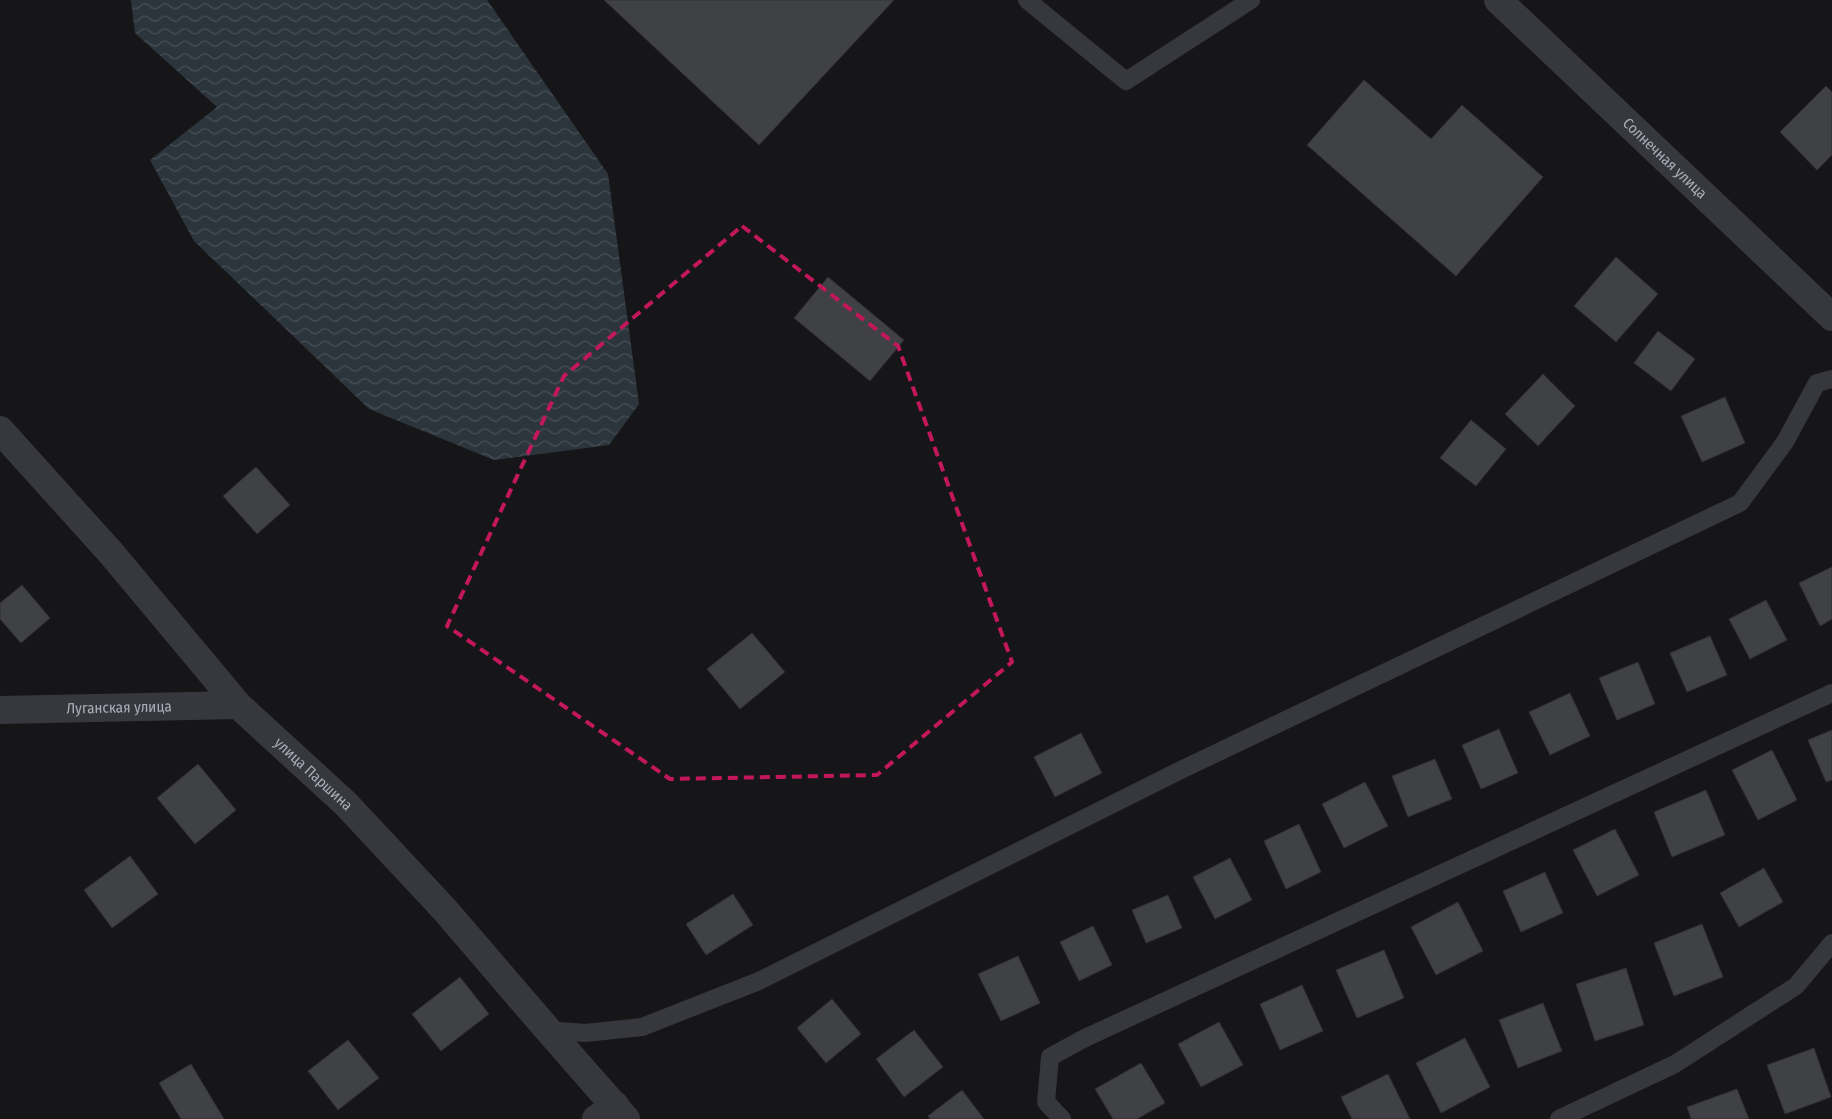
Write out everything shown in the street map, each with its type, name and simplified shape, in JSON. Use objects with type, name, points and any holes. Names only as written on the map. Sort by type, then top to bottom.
[{"type":"street","name":"Солнечная улица","points":[[1498,0],[1832,317]]},
{"type":"street","name":"улица Паршина","points":[[0,430],[111,553],[238,705],[346,804],[445,910],[548,1030],[612,1114]]},
{"type":"street","name":"Луганская улица","points":[[0,710],[238,705]]},
{"type":"lane","points":[[1028,0],[1126,81],[1251,0]]},
{"type":"lane","points":[[548,1030],[585,1033],[642,1027],[759,981],[1185,768],[1740,503],[1785,442],[1817,383],[1832,379]]},
{"type":"lane","points":[[1062,1119],[1046,1102],[1050,1057],[1094,1034],[1832,693]]},
{"type":"lane","points":[[1559,1119],[1675,1064],[1796,986],[1832,943]]},
{"type":"highlighted area","points":[[742,226],[898,346],[1012,662],[877,775],[670,779],[447,626],[564,376]]},
{"type":"water","points":[[131,0],[487,0],[608,174],[639,404],[609,445],[494,460],[369,409],[194,241],[150,160],[217,107],[135,33]]},
{"type":"building","points":[[604,0],[894,0],[759,145]]},
{"type":"building","points":[[1364,80],[1431,139],[1462,105],[1543,177],[1456,276],[1307,145]]},
{"type":"building","points":[[1826,86],[1832,92],[1832,155],[1817,170],[1780,132]]},
{"type":"building","points":[[1616,257],[1658,294],[1616,342],[1574,306]]},
{"type":"building","points":[[828,277],[904,340],[870,381],[794,318]]},
{"type":"building","points":[[1658,331],[1695,359],[1671,391],[1634,363]]},
{"type":"building","points":[[1543,374],[1575,406],[1538,446],[1505,414]]},
{"type":"building","points":[[1725,397],[1745,443],[1702,462],[1681,416]]},
{"type":"building","points":[[1471,420],[1506,449],[1476,486],[1440,458]]},
{"type":"building","points":[[256,467],[290,505],[257,534],[223,496]]},
{"type":"building","points":[[1832,567],[1832,619],[1820,626],[1799,583]]},
{"type":"building","points":[[22,585],[50,618],[21,643],[0,619],[0,603]]},
{"type":"building","points":[[1766,600],[1787,640],[1750,659],[1729,619]]},
{"type":"building","points":[[752,633],[785,672],[740,709],[707,669]]},
{"type":"building","points":[[1710,636],[1727,675],[1687,692],[1670,653]]},
{"type":"building","points":[[1638,662],[1655,704],[1617,720],[1599,678]]},
{"type":"building","points":[[1570,693],[1590,736],[1550,755],[1529,712]]},
{"type":"building","points":[[1499,729],[1518,773],[1481,789],[1462,745]]},
{"type":"building","points":[[1832,730],[1832,780],[1826,782],[1808,740]]},
{"type":"building","points":[[1081,733],[1102,773],[1055,797],[1034,757]]},
{"type":"building","points":[[1772,750],[1797,800],[1758,820],[1732,770]]},
{"type":"building","points":[[1435,759],[1452,799],[1408,817],[1392,776]]},
{"type":"building","points":[[198,764],[236,810],[195,844],[157,798]]},
{"type":"building","points":[[1365,782],[1388,826],[1344,848],[1322,804]]},
{"type":"building","points":[[1706,790],[1725,835],[1672,857],[1654,812]]},
{"type":"building","points":[[1299,824],[1321,872],[1286,889],[1264,841]]},
{"type":"building","points":[[1615,829],[1639,875],[1597,896],[1573,850]]},
{"type":"building","points":[[130,856],[158,894],[112,928],[84,890]]},
{"type":"building","points":[[1230,858],[1252,900],[1215,919],[1193,877]]},
{"type":"building","points":[[1764,868],[1783,902],[1739,927],[1720,893]]},
{"type":"building","points":[[1545,872],[1563,913],[1521,932],[1503,891]]},
{"type":"building","points":[[733,894],[753,925],[706,955],[686,924]]},
{"type":"building","points":[[1168,895],[1182,928],[1146,943],[1132,910]]},
{"type":"building","points":[[1458,902],[1483,951],[1436,975],[1411,927]]},
{"type":"building","points":[[1702,924],[1723,977],[1674,996],[1654,943]]},
{"type":"building","points":[[1093,926],[1112,965],[1079,981],[1060,942]]},
{"type":"building","points":[[1384,950],[1404,998],[1357,1018],[1336,970]]},
{"type":"building","points":[[1018,956],[1040,1003],[1001,1021],[978,974]]},
{"type":"building","points":[[1626,968],[1644,1025],[1595,1041],[1576,984]]},
{"type":"building","points":[[460,977],[489,1014],[441,1051],[412,1014]]},
{"type":"building","points":[[1302,985],[1323,1031],[1280,1050],[1260,1004]]},
{"type":"building","points":[[832,999],[861,1034],[826,1063],[797,1028]]},
{"type":"building","points":[[1543,1003],[1562,1051],[1518,1068],[1499,1020]]},
{"type":"building","points":[[1219,1022],[1243,1065],[1201,1087],[1178,1044]]},
{"type":"building","points":[[914,1030],[943,1067],[904,1097],[876,1059]]},
{"type":"building","points":[[1465,1038],[1490,1087],[1441,1113],[1416,1063]]},
{"type":"building","points":[[348,1040],[379,1078],[338,1110],[308,1071]]},
{"type":"building","points":[[1814,1048],[1831,1097],[1785,1114],[1767,1065]]},
{"type":"building","points":[[1141,1063],[1165,1103],[1137,1119],[1113,1119],[1095,1089]]},
{"type":"building","points":[[191,1064],[224,1119],[181,1119],[159,1083]]},
{"type":"building","points":[[1388,1074],[1410,1119],[1352,1119],[1341,1097]]},
{"type":"building","points":[[1737,1089],[1749,1119],[1691,1119],[1687,1107]]},
{"type":"building","points":[[962,1090],[984,1119],[930,1119],[928,1116]]}]
